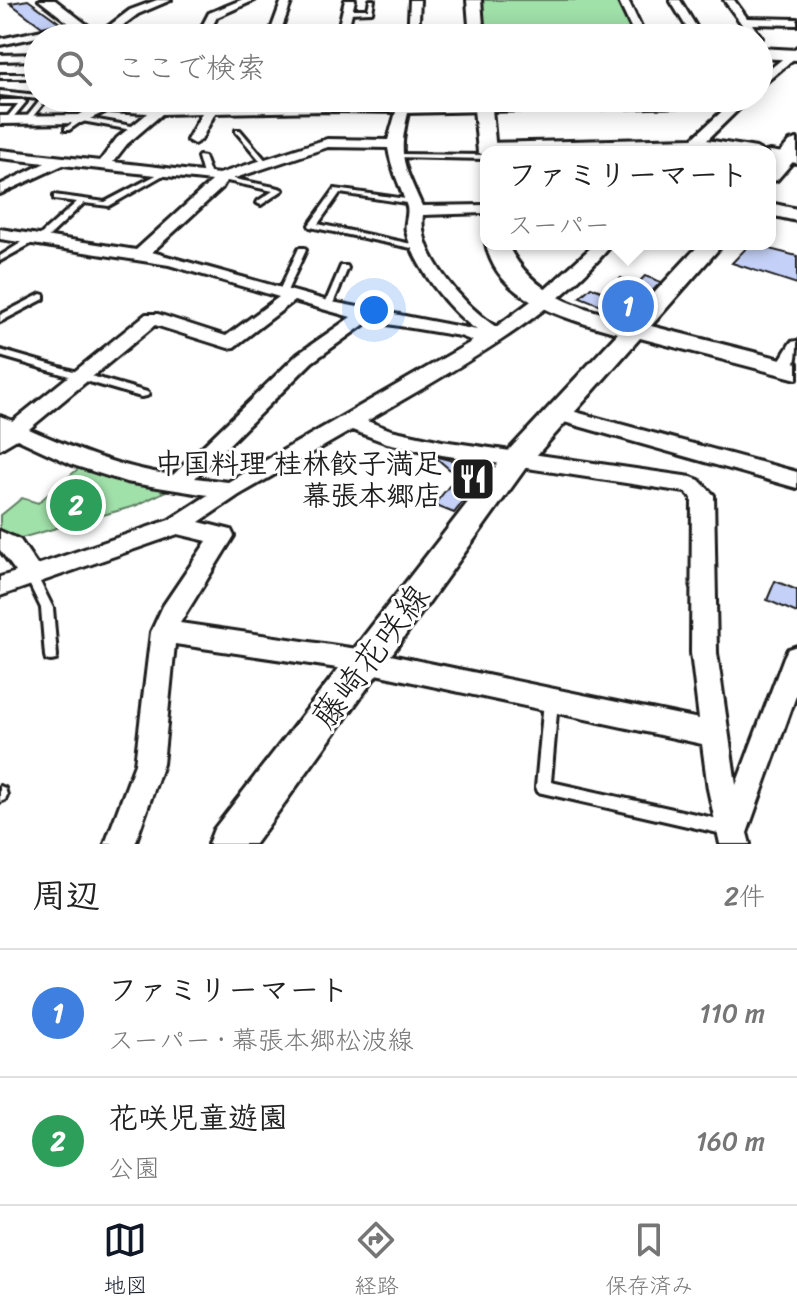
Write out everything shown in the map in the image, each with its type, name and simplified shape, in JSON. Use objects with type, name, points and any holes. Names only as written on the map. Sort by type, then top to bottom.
[{"type":"street","points":[[46,0],[79,24]]},
{"type":"street","points":[[118,24],[134,12],[166,0]]},
{"type":"street","points":[[208,24],[213,15],[250,0]]},
{"type":"street","points":[[278,24],[287,0]]},
{"type":"street","points":[[414,24],[415,0]]},
{"type":"street","points":[[474,0],[476,24]]},
{"type":"street","points":[[623,0],[634,24]]},
{"type":"street","points":[[675,0],[690,24]]},
{"type":"street","points":[[729,0],[746,24]]},
{"type":"street","points":[[744,21],[797,22]]},
{"type":"street","points":[[0,42],[24,37]]},
{"type":"street","points":[[773,48],[796,53]]},
{"type":"street","points":[[773,72],[796,53]]},
{"type":"street","points":[[0,58],[24,55]]},
{"type":"street","points":[[4,120],[81,119],[91,112]]},
{"type":"street","points":[[104,165],[122,141],[157,112]]},
{"type":"street","points":[[194,140],[209,112]]},
{"type":"street","points":[[406,112],[394,150],[414,207],[413,229],[440,286],[491,338]]},
{"type":"street","points":[[484,112],[486,146]]},
{"type":"street","points":[[697,142],[729,112]]},
{"type":"street","points":[[613,146],[697,142],[721,146]]},
{"type":"street","points":[[0,154],[214,178],[327,143],[394,150]]},
{"type":"street","points":[[0,190],[62,160]]},
{"type":"street","points":[[140,255],[217,185],[214,178]]},
{"type":"street","points":[[776,206],[797,207]]},
{"type":"street","points":[[414,207],[480,209]]},
{"type":"street","points":[[776,208],[797,215]]},
{"type":"street","points":[[0,234],[186,264],[365,315],[491,338]]},
{"type":"street","points":[[499,250],[509,271],[544,300],[571,313],[791,369],[797,346]]},
{"type":"street","points":[[0,587],[177,526],[231,490],[491,338],[544,300],[598,250]]},
{"type":"street","name":"藤崎花咲線","points":[[229,844],[514,463],[707,250]]},
{"type":"street","points":[[5,431],[83,375],[152,318],[228,343],[288,293]]},
{"type":"street","points":[[176,484],[305,358],[365,315]]},
{"type":"street","points":[[557,413],[797,480]]},
{"type":"street","points":[[350,422],[387,436],[514,463],[691,485],[703,495],[704,653],[713,734],[734,837]]},
{"type":"street","points":[[5,431],[134,477],[231,490]]},
{"type":"street","points":[[120,844],[149,764],[164,632],[172,613],[223,536],[177,526]]},
{"type":"street","points":[[0,540],[12,546],[32,577]]},
{"type":"street","points":[[164,632],[236,638],[367,659],[713,734]]},
{"type":"street","points":[[734,837],[797,657]]},
{"type":"lane","points":[[349,6],[370,11],[372,0]]},
{"type":"lane","points":[[0,76],[24,76]]},
{"type":"lane","points":[[0,93],[24,96]]},
{"type":"lane","points":[[0,102],[23,102],[4,120]]},
{"type":"lane","points":[[28,119],[34,112]]},
{"type":"lane","points":[[67,129],[81,119],[137,129]]},
{"type":"lane","points":[[238,131],[266,164]]},
{"type":"lane","points":[[394,150],[480,152]]},
{"type":"lane","points":[[201,157],[214,178],[279,190],[261,203]]},
{"type":"lane","points":[[57,197],[106,204],[164,173]]},
{"type":"lane","points":[[414,207],[338,191],[313,225],[421,248]]},
{"type":"lane","points":[[0,259],[38,239],[82,201]]},
{"type":"lane","points":[[288,293],[302,250]]},
{"type":"lane","points":[[328,306],[344,268]]},
{"type":"lane","points":[[0,319],[41,297]]},
{"type":"lane","points":[[0,353],[144,394],[141,394]]},
{"type":"lane","points":[[32,577],[47,608],[51,656]]},
{"type":"lane","points":[[551,701],[543,787],[734,837]]},
{"type":"green space","points":[[481,0],[619,0],[630,24],[484,24]]},
{"type":"green space","points":[[79,468],[170,489],[135,506],[14,540],[0,535],[0,516],[22,498],[38,503]]},
{"type":"building","points":[[28,0],[60,23],[38,24],[10,3]]},
{"type":"building","points":[[744,250],[774,250],[797,256],[797,284],[732,263]]},
{"type":"building","points":[[645,276],[661,282],[629,316],[580,297],[591,287],[606,293],[621,278],[637,284]]},
{"type":"building","points":[[434,456],[488,470],[454,513],[434,505],[457,476]]},
{"type":"building","points":[[775,581],[797,590],[797,613],[767,600]]},
{"type":"place","name":"ファミリーマート","points":[[628,306]]},
{"type":"place","name":"中国料理 桂林餃子満足 幕張本郷店","points":[[473,479]]},
{"type":"place","name":"花咲児童遊園","points":[[76,505]]}]
